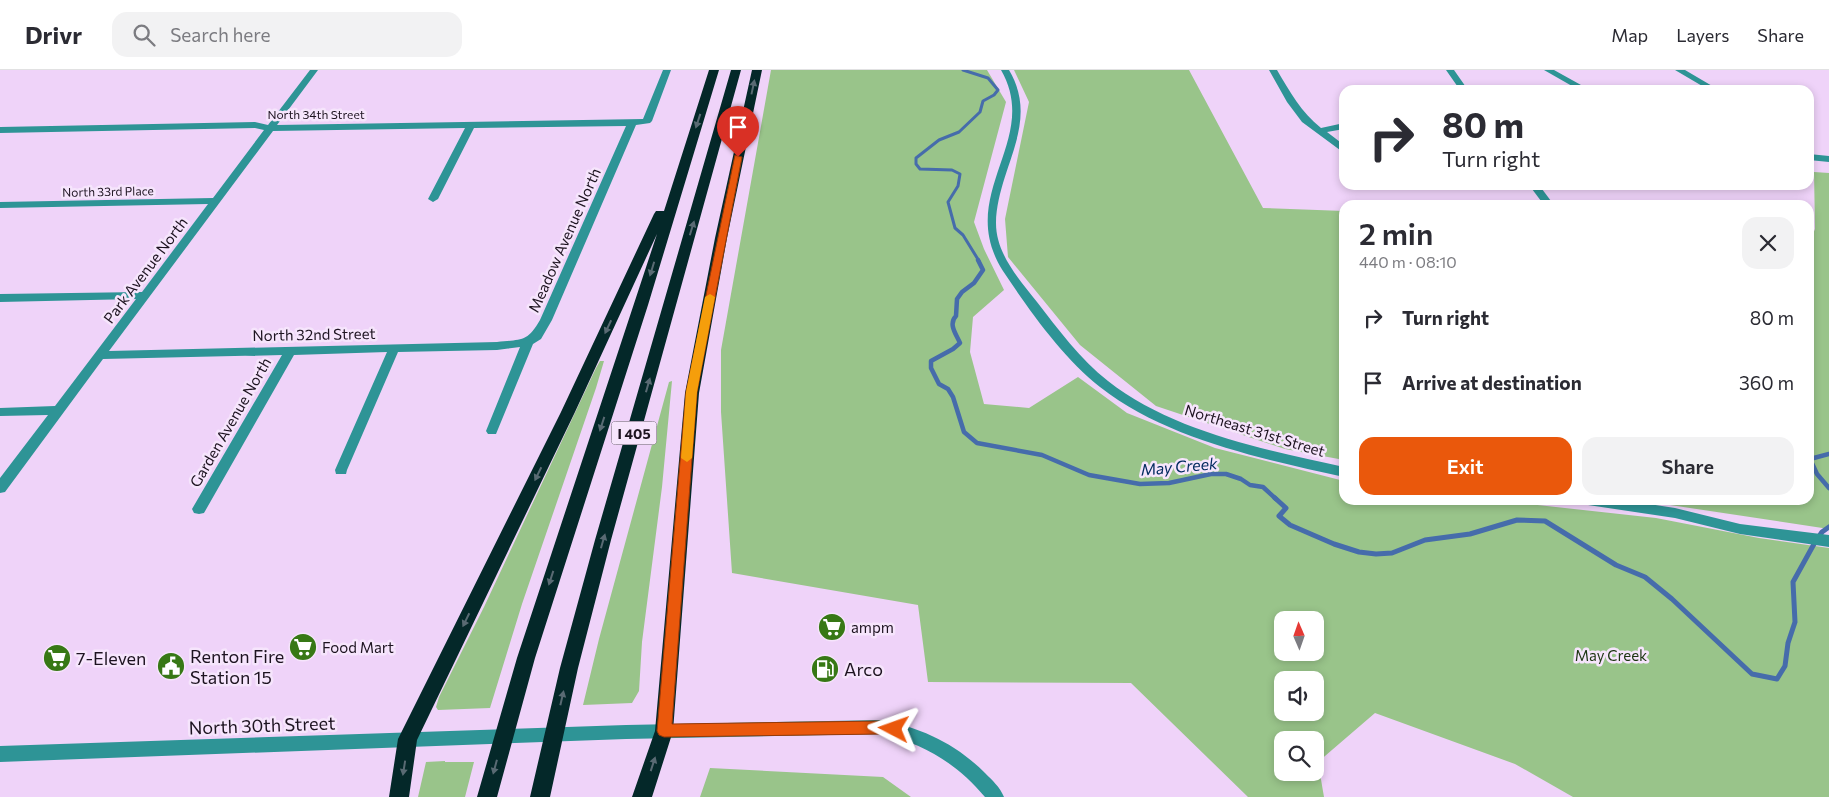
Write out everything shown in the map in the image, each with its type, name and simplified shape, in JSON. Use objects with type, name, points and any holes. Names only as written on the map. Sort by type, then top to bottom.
[{"type":"highway","name":"I 405","points":[[487,797],[526,658],[641,305],[714,70]]},
{"type":"highway","name":"I 405","points":[[540,797],[569,668],[603,540],[736,70]]},
{"type":"highway","points":[[642,797],[664,731],[692,392],[721,238],[757,70]]},
{"type":"highway","points":[[399,797],[408,739],[568,412],[651,237],[692,139]]},
{"type":"street","name":"Park Avenue North","points":[[0,488],[314,70]]},
{"type":"street","points":[[632,123],[647,121],[667,70]]},
{"type":"street","name":"Northeast 31st Street","points":[[1005,70],[1015,92],[1018,110],[992,212],[994,247],[1007,270],[1070,350],[1105,384],[1132,402],[1178,425],[1288,460],[1339,471]]},
{"type":"street","points":[[1273,70],[1296,109],[1305,120],[1339,146]]},
{"type":"street","points":[[1450,70],[1460,85]]},
{"type":"street","points":[[1548,70],[1576,85]]},
{"type":"street","points":[[1679,70],[1706,85]]},
{"type":"street","name":"North 34th Street","points":[[0,130],[255,125],[270,128],[632,123]]},
{"type":"street","name":"Meadow Avenue North","points":[[492,430],[528,342],[537,336],[546,320],[632,123]]},
{"type":"street","points":[[433,198],[471,125]]},
{"type":"street","points":[[1319,131],[1339,127]]},
{"type":"street","points":[[1814,158],[1829,160]]},
{"type":"street","name":"North 33rd Place","points":[[0,205],[216,201]]},
{"type":"street","points":[[0,298],[145,295]]},
{"type":"street","name":"North 32nd Street","points":[[100,355],[497,346],[528,342]]},
{"type":"street","points":[[341,470],[394,349]]},
{"type":"street","name":"Garden Avenue North","points":[[199,509],[290,351]]},
{"type":"street","points":[[0,412],[59,410]]},
{"type":"street","points":[[1621,505],[1674,513],[1740,529],[1829,541]]},
{"type":"street","name":"North 30th Street","points":[[0,754],[525,735],[882,727],[906,731],[928,740],[951,753],[978,774],[996,797]]},
{"type":"green space","name":"May Creek","points":[[771,70],[987,70],[1006,102],[974,222],[984,249],[1004,290],[973,317],[970,352],[984,404],[1029,408],[1078,377],[1127,413],[1215,448],[1339,480],[1339,505],[1538,505],[1656,518],[1759,538],[1829,548],[1829,797],[1573,797],[1515,764],[1375,713],[1324,757],[1324,731],[1274,731],[1274,781],[1321,781],[1324,797],[1248,797],[1131,683],[928,682],[918,605],[732,573],[721,412],[721,350]]},
{"type":"green space","name":"May Creek","points":[[1014,70],[1189,70],[1263,208],[1339,211],[1339,459],[1285,449],[1156,406],[1080,345],[1008,257],[1005,219],[1029,102]]},
{"type":"green space","points":[[1814,172],[1829,173],[1829,529],[1670,505],[1814,505]]},
{"type":"green space","points":[[600,361],[604,361],[596,388],[522,604],[490,708],[438,710],[436,707],[439,697],[484,607]]},
{"type":"green space","points":[[672,381],[662,487],[642,642],[639,691],[632,703],[583,705],[599,639],[669,382]]},
{"type":"green space","points":[[426,762],[474,762],[465,797],[418,797]]},
{"type":"green space","points":[[710,768],[883,777],[911,797],[700,797]]},
{"type":"waterway","name":"May Creek","points":[[963,70],[988,78],[998,90],[994,95],[983,101],[980,112],[959,132],[939,140],[916,158],[916,164],[920,169],[952,170],[960,174],[958,186],[948,202],[955,228],[963,235],[979,261]]},
{"type":"waterway","name":"May Creek","points":[[978,260],[983,270],[974,283],[962,292],[957,299],[956,316],[953,326],[960,343],[931,361],[931,368],[939,384],[948,389],[953,397],[964,432],[977,443],[1042,455],[1089,475],[1140,484],[1169,483],[1211,474],[1226,474],[1241,479],[1250,485],[1263,487],[1276,499]]},
{"type":"waterway","name":"May Creek","points":[[1814,458],[1829,454]]},
{"type":"waterway","name":"May Creek","points":[[1814,468],[1829,488]]},
{"type":"waterway","name":"May Creek","points":[[1275,498],[1286,508],[1279,516],[1290,525],[1334,544],[1359,552],[1376,554],[1392,553],[1425,540],[1470,534],[1517,520],[1545,521],[1616,565],[1645,577],[1672,599],[1752,674],[1777,679],[1785,666],[1788,643],[1795,622],[1793,582],[1814,544],[1822,532],[1829,527]]},
{"type":"slow traffic","points":[[687,458],[692,392],[710,297]]},
{"type":"place","name":"ampm","points":[[832,627]]},
{"type":"place","name":"Food Mart","points":[[303,647]]},
{"type":"place","name":"7-Eleven","points":[[57,658]]},
{"type":"place","name":"Renton Fire Station 15","points":[[171,666]]},
{"type":"place","name":"Arco","points":[[825,669]]},
{"type":"route","points":[[738,157],[692,392],[664,731],[882,727],[894,729]]}]
